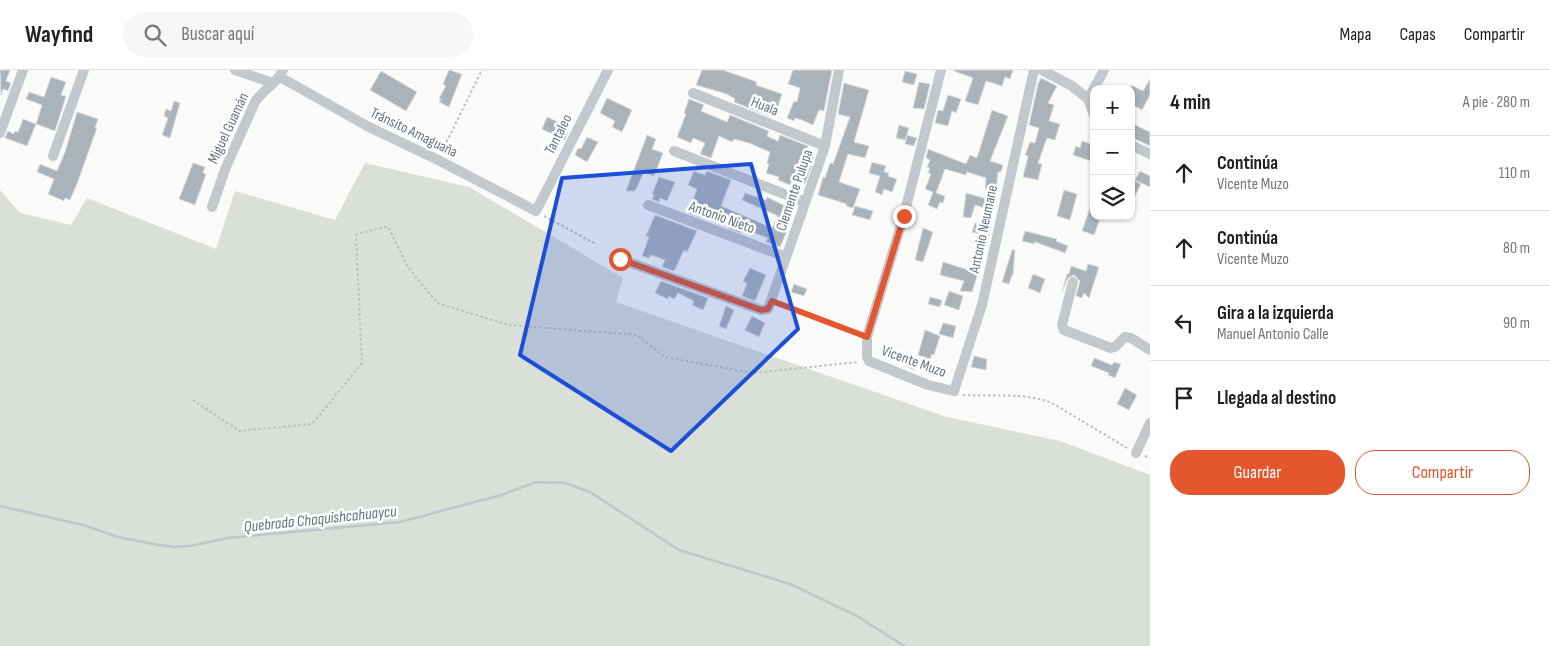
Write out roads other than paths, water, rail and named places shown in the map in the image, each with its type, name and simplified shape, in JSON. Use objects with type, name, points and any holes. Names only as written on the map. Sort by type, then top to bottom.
[{"type":"street","points":[[0,133],[23,70]]},
{"type":"street","points":[[53,156],[84,70]]},
{"type":"street","name":"Tránsito Amaguaña","points":[[234,70],[279,77],[369,127],[438,160],[536,211]]},
{"type":"street","name":"Clemente Pulupa","points":[[620,259],[761,310],[768,309],[825,146],[839,70]]},
{"type":"street","name":"Vicente Muzo","points":[[941,70],[904,216],[867,337],[867,357],[869,361],[928,385],[954,392]]},
{"type":"street","name":"Antonio Neumane","points":[[954,392],[982,304],[1034,70]]},
{"type":"street","points":[[1042,70],[1072,86],[1088,99],[1090,104]]},
{"type":"street","points":[[1088,99],[1104,70]]},
{"type":"street","name":"Tantaleo","points":[[536,211],[603,72]]},
{"type":"street","name":"Miguel Guamán","points":[[212,207],[226,167],[255,102],[260,94],[279,77]]},
{"type":"street","name":"Huala","points":[[693,93],[825,146]]},
{"type":"street","points":[[1135,147],[1150,154]]},
{"type":"street","points":[[674,151],[806,202]]},
{"type":"street","name":"Antonio Nieto","points":[[648,205],[786,257]]},
{"type":"street","points":[[1073,282],[1062,325],[1064,330],[1111,348],[1115,347],[1125,337],[1131,338],[1150,350]]},
{"type":"street","points":[[1136,453],[1150,423]]},
{"type":"waterway","name":"Quebrada Chaquishcahuaycu","points":[[0,506],[83,525],[118,537],[175,547],[190,546],[228,538],[400,522],[501,495],[536,482],[565,483],[590,492],[679,550],[790,584],[857,616],[904,646]]}]
